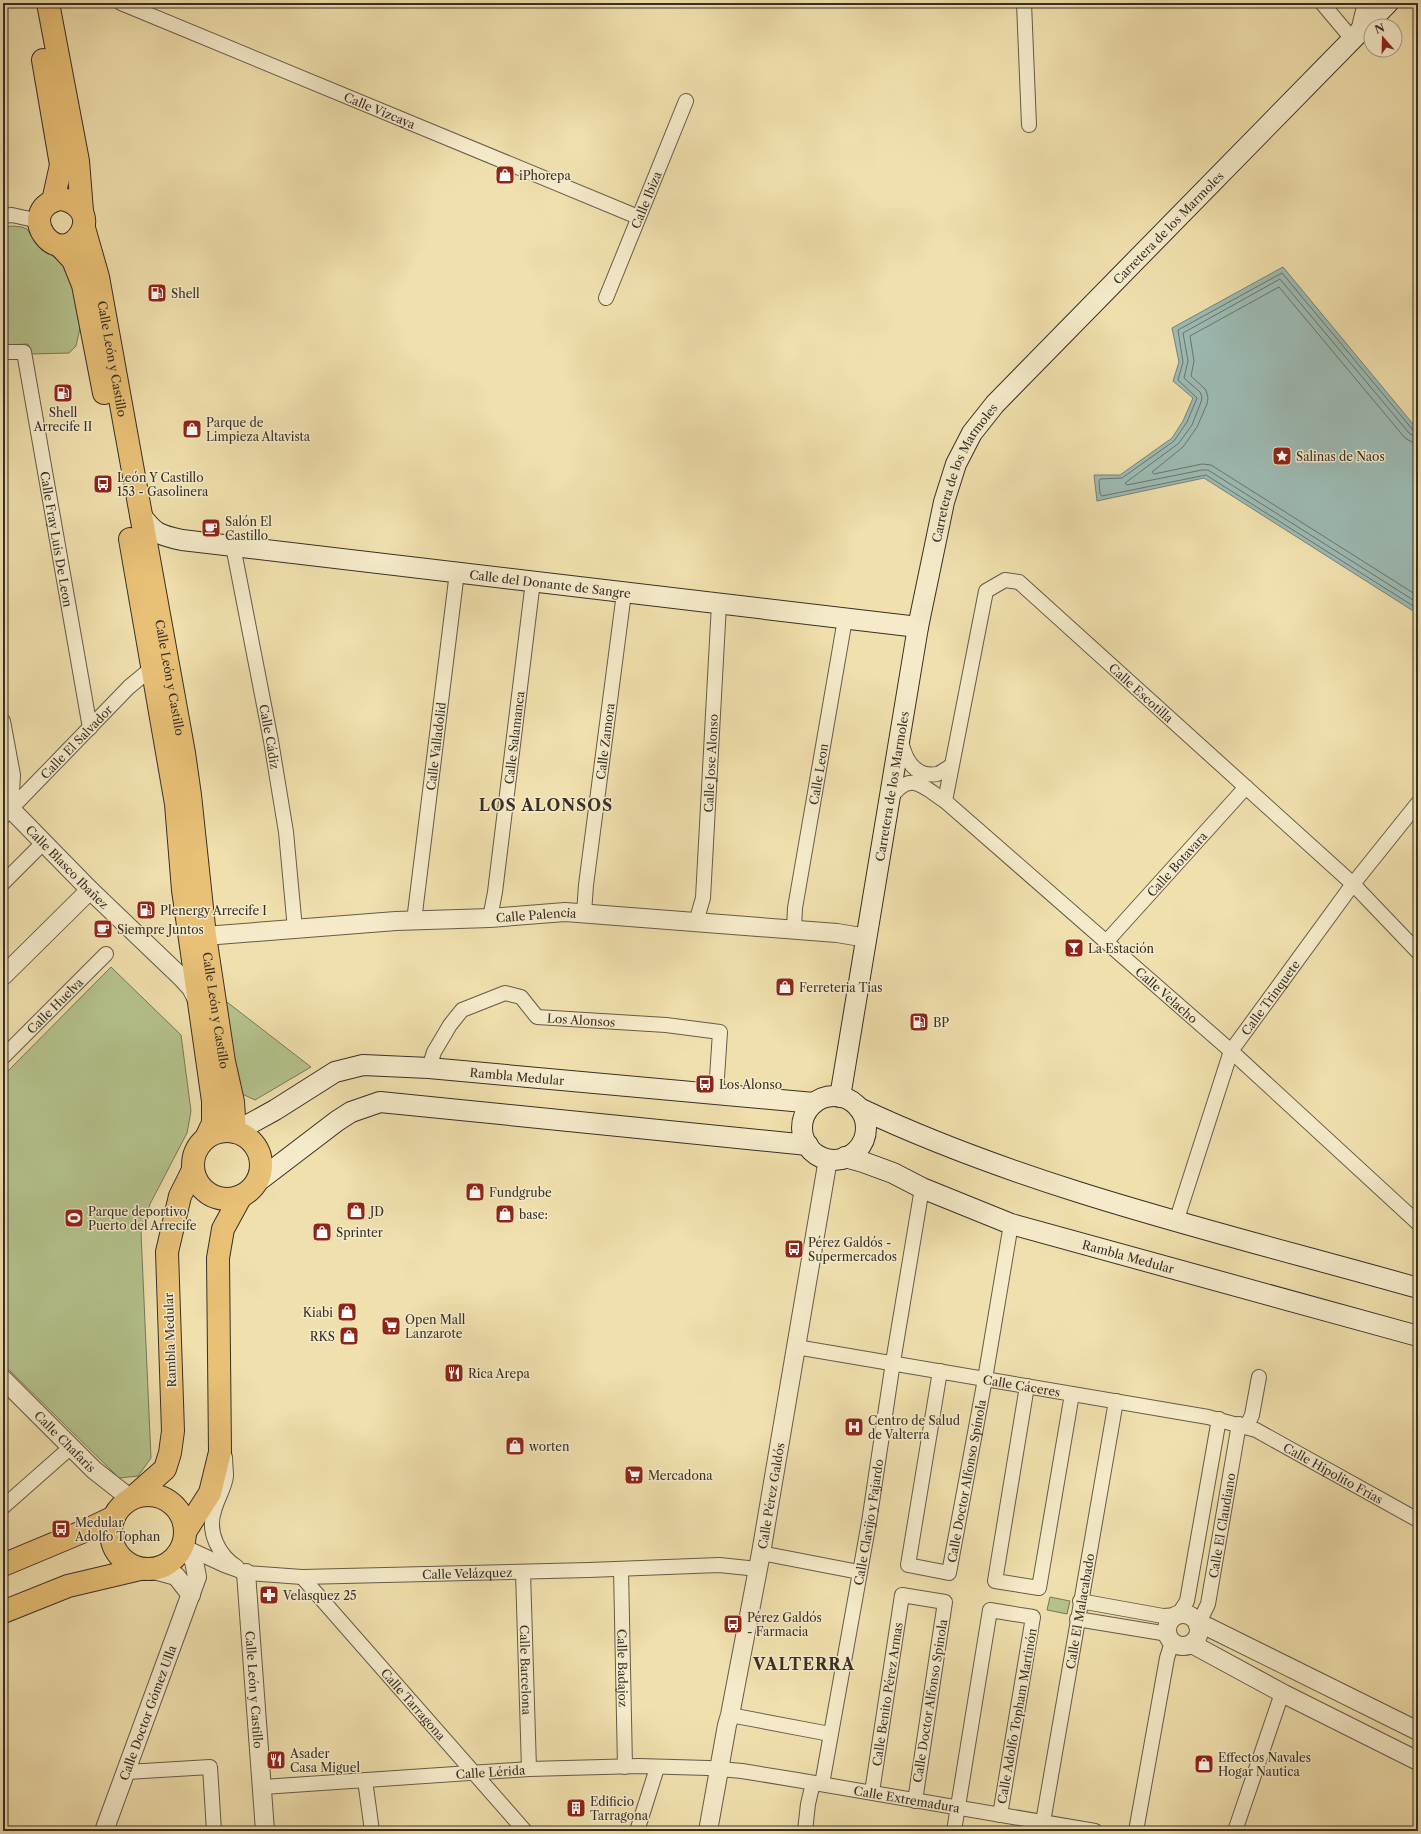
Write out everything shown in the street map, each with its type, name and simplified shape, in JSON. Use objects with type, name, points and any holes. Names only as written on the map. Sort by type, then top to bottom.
[{"type":"main road","points":[[34,3],[61,165],[53,201]]},
{"type":"main road","name":"Calle León y Castillo","points":[[48,3],[78,161],[83,219],[98,277],[190,795],[205,936],[236,1132]]},
{"type":"main road","name":"Carretera de los Marmoles","points":[[840,1097],[890,800],[903,770],[900,738],[918,627],[944,502],[956,464],[972,433],[995,404],[1388,3]]},
{"type":"main road","points":[[67,200],[78,206],[83,219],[79,236],[68,244],[60,246],[52,243],[46,238],[40,229],[40,215],[45,206],[53,201],[67,200]]},
{"type":"main road","name":"Calle León y Castillo","points":[[60,246],[73,260],[83,285],[108,415],[176,804],[183,890],[213,1101],[213,1123],[206,1138]]},
{"type":"main road","name":"Calle del Donante de Sangre","points":[[140,514],[151,529],[162,536],[182,540],[918,627]]},
{"type":"main road","name":"Calle del Donante de Sangre","points":[[149,563],[154,550],[163,544],[182,540]]},
{"type":"main road","name":"Rambla Medular","points":[[236,1132],[275,1110],[335,1072],[363,1065],[428,1068],[814,1103]]},
{"type":"main road","points":[[826,1097],[840,1097],[854,1103],[859,1108],[864,1117],[866,1127],[865,1136],[857,1149],[837,1158],[813,1152],[804,1137],[802,1128],[804,1118],[814,1103],[826,1097]]},
{"type":"main road","points":[[232,1102],[240,1111],[252,1114],[275,1110]]},
{"type":"main road","points":[[3,1612],[68,1586],[145,1569],[162,1567],[171,1562],[178,1554],[184,1539],[210,1493],[220,1452],[218,1258],[223,1229],[249,1189],[261,1170],[261,1164],[256,1146],[247,1137],[236,1132],[220,1132],[206,1138],[198,1147],[194,1158],[193,1170],[197,1182],[205,1191],[216,1197],[229,1199],[249,1189],[337,1121],[351,1112],[380,1102],[808,1145]]},
{"type":"main road","points":[[859,1108],[1002,1167],[1176,1222],[1418,1288]]},
{"type":"main road","name":"Rambla Medular","points":[[837,1158],[863,1162],[893,1173],[922,1188],[1011,1224],[1418,1336]]},
{"type":"main road","name":"Rambla Medular","points":[[132,1499],[165,1469],[170,1452],[173,1431],[167,1252],[180,1196],[193,1170]]},
{"type":"main road","points":[[145,1569],[130,1565],[121,1558],[114,1548],[111,1538],[111,1527],[114,1517],[121,1507],[132,1499],[148,1495],[157,1496],[168,1501],[176,1508],[182,1518],[184,1539]]},
{"type":"main road","points":[[3,1565],[114,1517]]},
{"type":"street","name":"Calle Vizcaya","points":[[121,3],[638,217]]},
{"type":"street","points":[[1024,3],[1029,125]]},
{"type":"street","points":[[1322,3],[1348,34],[1348,45]]},
{"type":"street","points":[[1348,45],[1358,27],[1365,3]]},
{"type":"street","name":"Calle Ibiza","points":[[606,298],[686,101]]},
{"type":"street","points":[[3,216],[12,215],[39,221]]},
{"type":"street","name":"Calle Fray Luis De Leon","points":[[3,352],[24,352],[90,728]]},
{"type":"street","name":"Calle Cádiz","points":[[233,546],[271,741],[286,832],[295,929]]},
{"type":"street","name":"Calle Valladolid","points":[[414,921],[457,572]]},
{"type":"street","name":"Calle Escotilla","points":[[945,801],[986,591],[1005,580],[1018,582],[1354,884],[1418,952]]},
{"type":"street","name":"Calle Salamanca","points":[[490,918],[495,892],[533,581]]},
{"type":"street","name":"Calle Zamora","points":[[584,913],[586,885],[624,593]]},
{"type":"street","name":"Calle Jose Alonso","points":[[696,922],[703,898],[720,604]]},
{"type":"street","name":"Calle Leon","points":[[794,929],[795,908],[845,619]]},
{"type":"street","name":"Calle El Salvador","points":[[6,809],[90,728],[129,687],[152,668]]},
{"type":"street","points":[[3,721],[13,775],[6,809]]},
{"type":"street","points":[[903,770],[926,774],[938,774],[951,766]]},
{"type":"street","name":"Calle Velacho","points":[[890,800],[897,789],[906,783],[918,783],[945,801],[1107,941],[1231,1051],[1418,1223]]},
{"type":"street","name":"Calle Botavara","points":[[1107,941],[1246,787]]},
{"type":"street","name":"Calle Trinquete","points":[[1176,1222],[1231,1051],[1354,884],[1418,803]]},
{"type":"street","name":"Calle Blasco Ibañez","points":[[6,809],[182,978],[198,1001]]},
{"type":"street","points":[[3,884],[43,843]]},
{"type":"street","points":[[3,976],[90,890]]},
{"type":"street","name":"Calle Palencia","points":[[205,936],[565,912],[794,929],[837,933],[867,938]]},
{"type":"street","name":"Calle Huelva","points":[[3,1057],[106,954]]},
{"type":"street","name":"Los Alonsos","points":[[428,1068],[434,1052],[450,1025],[462,1010],[505,993],[521,997],[537,1017],[666,1025],[720,1032],[716,1093]]},
{"type":"street","name":"Calle Pérez Galdós","points":[[708,1831],[727,1725],[760,1561],[796,1347],[837,1158]]},
{"type":"street","name":"Calle Clavijo y Fajardo","points":[[805,1831],[808,1804],[817,1784],[830,1734],[856,1600],[859,1572],[869,1522],[893,1362],[922,1188]]},
{"type":"street","name":"Calle Doctor Alfonso Spínola","points":[[940,1371],[908,1565],[950,1573],[986,1379],[1011,1224]]},
{"type":"street","name":"Calle Cáceres","points":[[796,1347],[893,1362],[1219,1419],[1243,1425]]},
{"type":"street","name":"Calle El Claudiano","points":[[1198,1625],[1208,1604],[1243,1425],[1252,1415],[1260,1377]]},
{"type":"street","name":"Calle Chafaris","points":[[3,1379],[94,1470],[132,1499]]},
{"type":"street","points":[[1027,1386],[995,1581],[1039,1588],[1072,1394]]},
{"type":"street","name":"Calle El Malacabado","points":[[1043,1822],[1080,1601],[1116,1402]]},
{"type":"street","name":"Calle El Claudiano","points":[[1178,1615],[1187,1601],[1219,1419]]},
{"type":"street","name":"Calle Hipolito Frias","points":[[1243,1425],[1418,1520]]},
{"type":"street","points":[[219,1428],[224,1452],[226,1477],[213,1512],[212,1528],[217,1544],[224,1556],[246,1573]]},
{"type":"street","points":[[3,1507],[71,1447]]},
{"type":"street","name":"Calle Velázquez","points":[[184,1539],[224,1565],[246,1573],[302,1577],[621,1569],[719,1565],[760,1561],[859,1572]]},
{"type":"street","name":"Calle Doctor Gómez Ulla","points":[[104,1831],[127,1772],[197,1577],[194,1561],[184,1539]]},
{"type":"street","points":[[145,1569],[176,1576],[191,1595]]},
{"type":"street","name":"Calle Badajoz","points":[[621,1569],[625,1767]]},
{"type":"street","name":"Calle Barcelona","points":[[523,1572],[529,1769]]},
{"type":"street","name":"Calle León y Castillo","points":[[246,1573],[265,1831]]},
{"type":"street","name":"Calle Tarragona","points":[[302,1577],[525,1831]]},
{"type":"street","name":"Calle Doctor Alfonso Spinola","points":[[902,1595],[945,1602],[915,1801]]},
{"type":"street","name":"Calle Benito Pérez Armas","points":[[872,1792],[902,1595]]},
{"type":"street","points":[[1080,1601],[1163,1616],[1188,1615],[1196,1620],[1198,1625],[1198,1635],[1192,1644]]},
{"type":"street","name":"Calle Adolfo Topham Martinón","points":[[958,1808],[990,1610],[1033,1617],[1000,1814]]},
{"type":"street","points":[[1136,1831],[1167,1658],[1170,1638],[1170,1621],[1178,1615]]},
{"type":"street","points":[[1077,1619],[1170,1638],[1182,1646],[1192,1644],[1284,1694],[1418,1761]]},
{"type":"street","points":[[1198,1625],[1208,1627],[1418,1731]]},
{"type":"street","points":[[1235,1831],[1280,1699],[1284,1694]]},
{"type":"street","points":[[730,1715],[830,1734]]},
{"type":"street","points":[[127,1772],[210,1767],[214,1831]]},
{"type":"street","name":"Calle Lérida","points":[[263,1788],[529,1769],[625,1767],[719,1769]]},
{"type":"street","points":[[637,1831],[657,1768]]},
{"type":"street","name":"Calle Extremadura","points":[[719,1769],[872,1792],[915,1801],[1095,1831]]},
{"type":"street","points":[[365,1780],[372,1831]]},
{"type":"street","points":[[954,1831],[958,1808]]},
{"type":"green space","points":[[13,226],[27,229],[38,246],[67,266],[82,319],[76,346],[69,353],[31,354],[28,344],[3,345],[3,227]]},
{"type":"green space","name":"Parque deportivo Puerto del Arrecife","points":[[111,967],[181,1035],[191,1111],[187,1133],[150,1204],[141,1233],[151,1458],[138,1476],[119,1478],[3,1364],[3,1076]]},
{"type":"green space","points":[[223,999],[311,1067],[255,1100],[238,1092]]},
{"type":"green space","points":[[1050,1597],[1070,1601],[1067,1614],[1047,1610]]},
{"type":"water","name":"Salinas de Naos","points":[[1283,267],[1418,430],[1418,614],[1204,478],[1097,501],[1094,475],[1120,475],[1172,438],[1183,421],[1193,398],[1173,381],[1179,362],[1172,328]]},
{"type":"place","name":"iPhorepa","points":[[505,175]]},
{"type":"place","name":"Shell","points":[[157,293]]},
{"type":"place","name":"Shell Arrecife II","points":[[63,393]]},
{"type":"place","name":"Parque de Limpieza Altavista","points":[[192,429]]},
{"type":"place","name":"Salinas de Naos","points":[[1282,456]]},
{"type":"place","name":"León Y Castillo 153 - Gasolinera","points":[[103,484]]},
{"type":"place","name":"Salón El Castillo","points":[[211,528]]},
{"type":"place","name":"Plenergy Arrecife I","points":[[146,910]]},
{"type":"place","name":"Siempre Juntos","points":[[103,929]]},
{"type":"place","name":"La Estación","points":[[1074,948]]},
{"type":"place","name":"Ferreteria Tias","points":[[785,987]]},
{"type":"place","name":"BP","points":[[919,1022]]},
{"type":"place","name":"Los Alonso","points":[[705,1084]]},
{"type":"place","name":"Fundgrube","points":[[475,1192]]},
{"type":"place","name":"JD","points":[[356,1211]]},
{"type":"place","name":"base:","points":[[505,1214]]},
{"type":"place","name":"Parque deportivo Puerto del Arrecife","points":[[74,1218]]},
{"type":"place","name":"Sprinter","points":[[322,1232]]},
{"type":"place","name":"Pérez Galdós - Supermercados","points":[[794,1249]]},
{"type":"place","name":"Kiabi","points":[[347,1312]]},
{"type":"place","name":"Open Mall Lanzarote","points":[[391,1326]]},
{"type":"place","name":"RKS","points":[[349,1336]]},
{"type":"place","name":"Rica Arepa","points":[[454,1373]]},
{"type":"place","name":"Centro de Salud de Valterra","points":[[854,1427]]},
{"type":"place","name":"worten","points":[[515,1446]]},
{"type":"place","name":"Mercadona","points":[[634,1475]]},
{"type":"place","name":"Medular Adolfo Tophan","points":[[61,1529]]},
{"type":"place","name":"Velasquez 25","points":[[269,1595]]},
{"type":"place","name":"Pérez Galdós - Farmacia","points":[[733,1624]]},
{"type":"place","name":"Asader Casa Miguel","points":[[276,1760]]},
{"type":"place","name":"Effectos Navales Hogar Nautica","points":[[1204,1764]]},
{"type":"place","name":"Edificio Tarragona","points":[[576,1808]]},
{"type":"district","name":"LOS ALONSOS","points":[[546,805]]},
{"type":"district","name":"VALTERRA","points":[[804,1664]]}]
